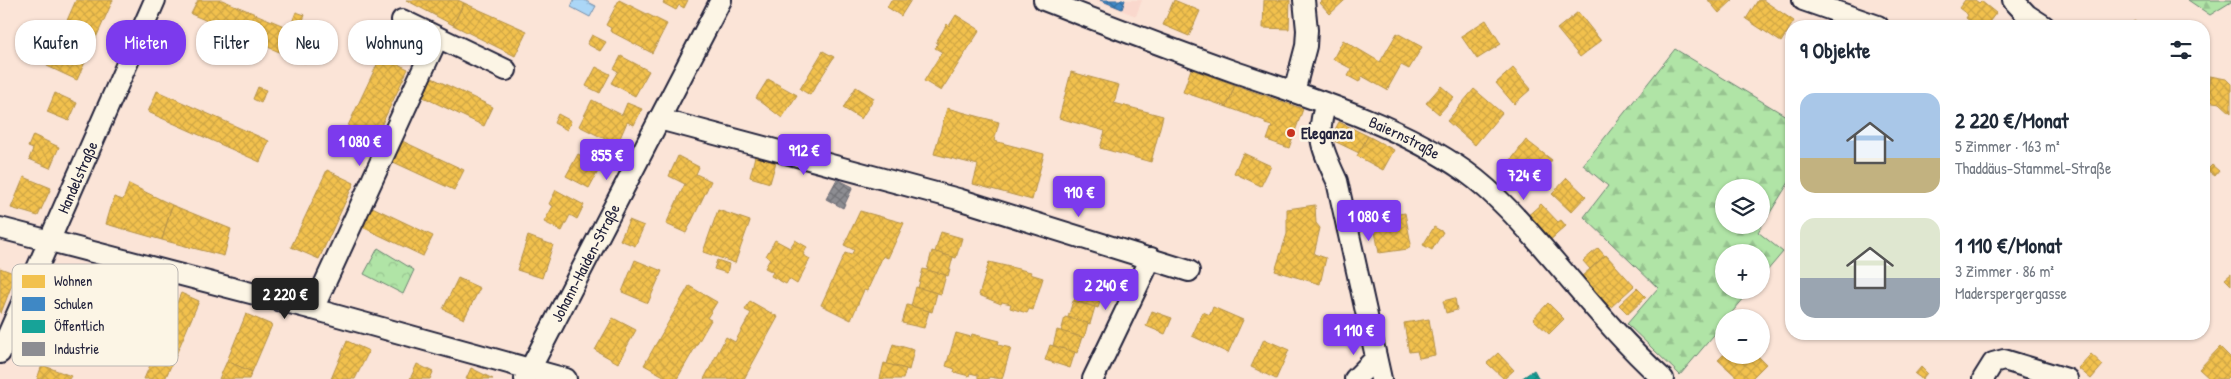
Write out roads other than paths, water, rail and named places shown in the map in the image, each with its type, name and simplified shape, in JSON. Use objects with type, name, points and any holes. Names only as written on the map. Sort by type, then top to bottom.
[{"type":"street","name":"Handelstraße","points":[[39,264],[155,0]]},
{"type":"street","name":"Johann-Haiden-Straße","points":[[527,374],[721,0]]},
{"type":"street","name":"Baiernstraße","points":[[1044,0],[1168,48],[1294,92],[1388,129],[1466,172],[1496,198],[1531,234],[1631,350],[1663,379]]},
{"type":"street","points":[[1294,92],[1306,46],[1307,30],[1304,0]]},
{"type":"street","points":[[1803,0],[1861,20]]},
{"type":"street","points":[[2013,0],[2027,15],[2035,20]]},
{"type":"street","points":[[441,40],[506,70]]},
{"type":"street","points":[[314,309],[426,65]]},
{"type":"street","points":[[1326,105],[1320,119],[1320,137],[1324,152],[1337,181],[1381,379]]},
{"type":"street","points":[[658,119],[958,199],[1189,271]]},
{"type":"street","points":[[0,228],[141,264]]},
{"type":"street","points":[[1093,379],[1151,258]]},
{"type":"street","points":[[178,274],[314,309],[527,374],[566,379]]},
{"type":"street","name":"Handelstraße","points":[[0,353],[12,325]]},
{"type":"street","points":[[1355,379],[1376,358]]},
{"type":"street","points":[[1983,379],[1993,363],[2004,360],[2067,379]]},
{"type":"water","points":[[574,0],[584,0],[596,6],[590,17],[571,7]]},
{"type":"place","name":"Eleganza","points":[[1291,133]]}]
